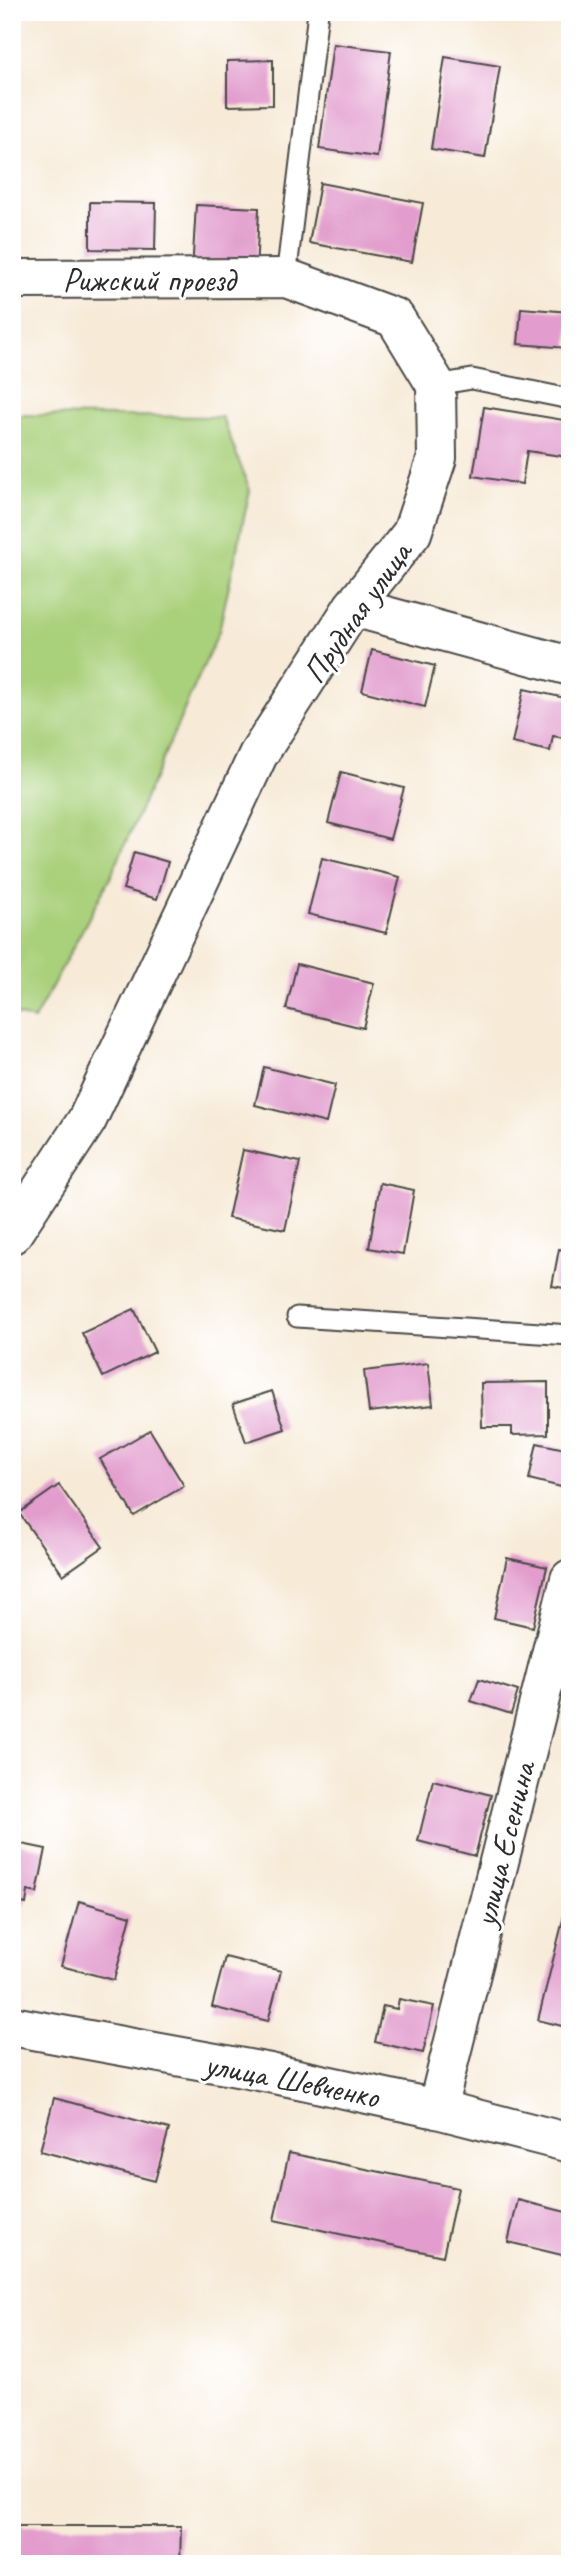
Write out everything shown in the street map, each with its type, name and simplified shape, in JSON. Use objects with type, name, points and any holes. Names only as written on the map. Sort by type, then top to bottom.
[{"type":"street","name":"Рижский проезд","points":[[12,279],[286,278]]},
{"type":"street","name":"Прудная улица","points":[[13,1229],[87,1119],[258,755],[354,607],[412,533],[438,458],[436,385],[395,318],[286,278]]},
{"type":"street","points":[[354,607],[570,666]]},
{"type":"street","name":"улица Есенина","points":[[436,2109],[559,1664],[570,1579]]},
{"type":"street","name":"улица Шевченко","points":[[12,2026],[270,2073],[436,2109],[570,2143]]},
{"type":"lane","points":[[286,278],[318,12]]},
{"type":"lane","points":[[436,385],[472,379],[570,399]]},
{"type":"lane","points":[[297,1317],[570,1335]]},
{"type":"green space","points":[[12,415],[222,417],[250,490],[219,631],[110,878],[34,1020],[12,1014]]},
{"type":"building","points":[[333,44],[391,51],[377,157],[319,149]]},
{"type":"building","points":[[445,57],[500,66],[485,158],[431,149]]},
{"type":"building","points":[[273,60],[273,105],[227,106],[227,61]]},
{"type":"building","points":[[320,183],[423,203],[412,262],[309,243]]},
{"type":"building","points":[[90,202],[156,203],[155,250],[90,249]]},
{"type":"building","points":[[12,203],[16,203],[17,249],[12,249]]},
{"type":"building","points":[[196,205],[259,208],[256,275],[192,272]]},
{"type":"building","points":[[521,308],[570,312],[568,348],[518,344]]},
{"type":"building","points":[[484,407],[570,421],[568,457],[527,451],[522,484],[473,476]]},
{"type":"building","points":[[372,650],[435,666],[425,707],[362,691]]},
{"type":"building","points":[[524,689],[570,699],[570,739],[553,736],[550,751],[512,743]]},
{"type":"building","points":[[341,772],[404,788],[390,839],[328,823]]},
{"type":"building","points":[[134,852],[168,862],[157,899],[123,889]]},
{"type":"building","points":[[322,858],[400,877],[386,933],[308,914]]},
{"type":"building","points":[[297,964],[374,983],[363,1028],[286,1009]]},
{"type":"building","points":[[264,1067],[335,1085],[326,1123],[255,1105]]},
{"type":"building","points":[[243,1150],[300,1162],[285,1230],[228,1218]]},
{"type":"building","points":[[380,1183],[414,1190],[403,1254],[369,1248]]},
{"type":"building","points":[[559,1249],[570,1251],[570,1289],[552,1286]]},
{"type":"building","points":[[134,1309],[155,1352],[103,1377],[82,1333]]},
{"type":"building","points":[[428,1363],[433,1405],[369,1412],[364,1371]]},
{"type":"building","points":[[548,1382],[548,1434],[512,1435],[512,1427],[482,1427],[481,1383]]},
{"type":"building","points":[[272,1391],[285,1429],[246,1442],[233,1404]]},
{"type":"building","points":[[150,1430],[184,1486],[134,1516],[100,1459]]},
{"type":"building","points":[[537,1443],[570,1450],[569,1489],[529,1479]]},
{"type":"building","points":[[59,1485],[103,1547],[63,1575],[19,1513]]},
{"type":"building","points":[[507,1558],[547,1567],[533,1627],[494,1618]]},
{"type":"building","points":[[479,1679],[518,1691],[511,1714],[471,1701]]},
{"type":"building","points":[[433,1780],[491,1795],[475,1856],[418,1841]]},
{"type":"building","points":[[12,1842],[46,1849],[37,1893],[28,1891],[26,1904],[12,1901]]},
{"type":"building","points":[[570,1896],[570,2028],[538,2020]]},
{"type":"building","points":[[79,1901],[131,1916],[114,1980],[61,1966]]},
{"type":"building","points":[[225,1957],[281,1971],[268,2021],[212,2007]]},
{"type":"building","points":[[399,1999],[434,2006],[423,2053],[375,2042],[383,2006],[397,2009]]},
{"type":"building","points":[[54,2098],[169,2129],[155,2181],[40,2151]]},
{"type":"building","points":[[289,2153],[458,2188],[443,2256],[274,2220]]},
{"type":"building","points":[[518,2200],[570,2213],[570,2257],[508,2242]]},
{"type":"building","points":[[12,2526],[181,2526],[180,2564],[12,2564]]}]
